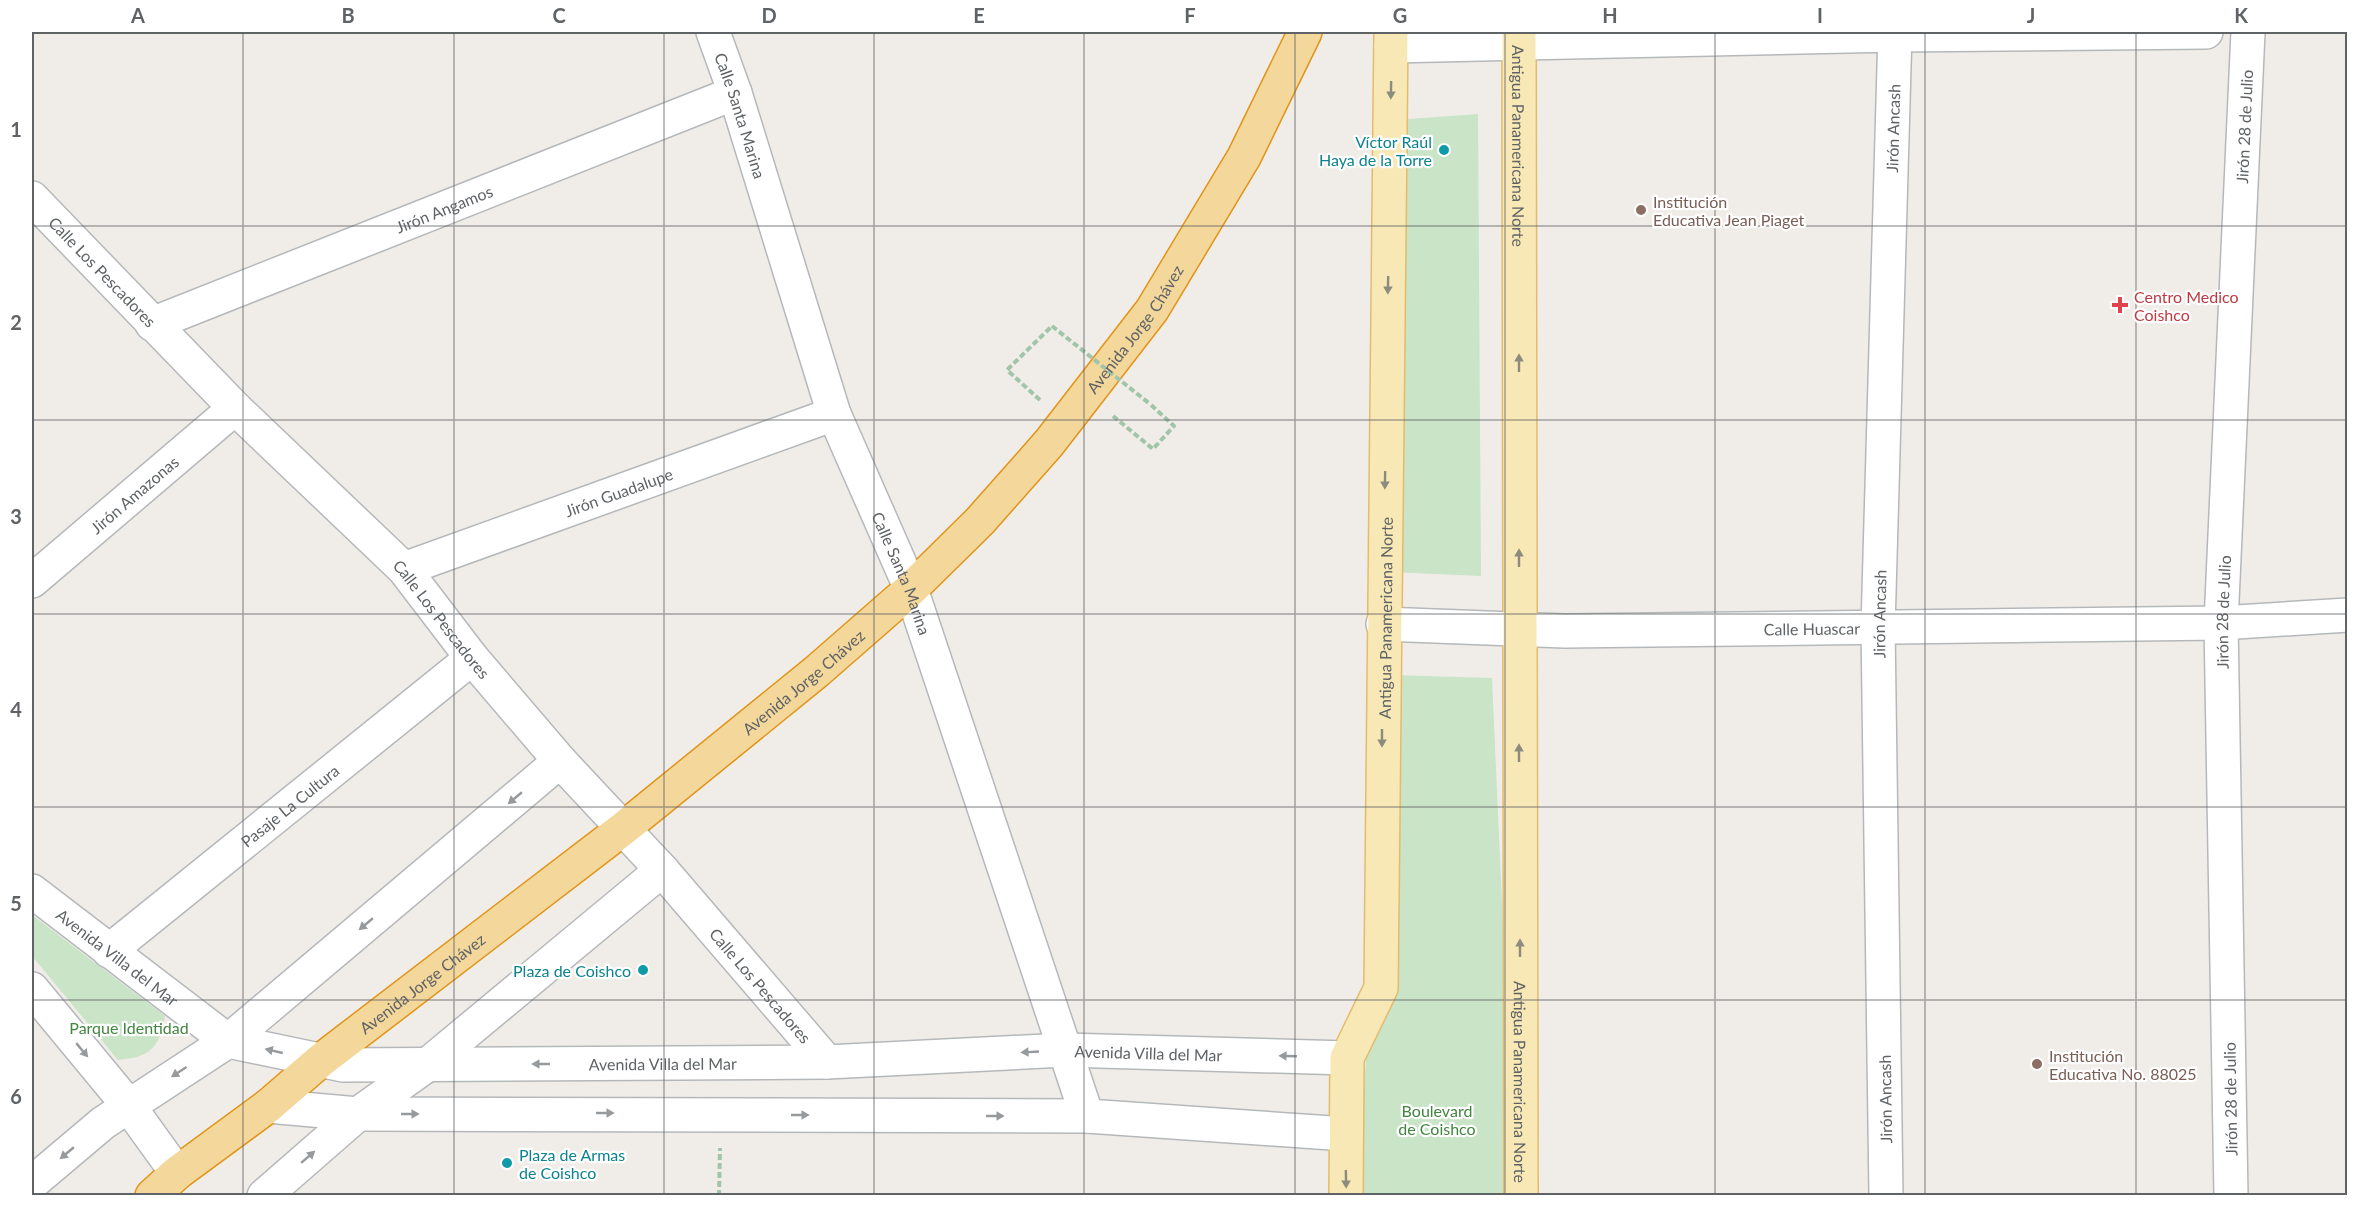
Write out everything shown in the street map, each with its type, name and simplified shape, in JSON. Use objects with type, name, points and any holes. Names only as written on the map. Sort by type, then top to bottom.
[{"type":"highway","name":"Avenida Jorge Chávez","points":[[152,1196],[177,1173],[268,1106],[320,1061],[624,828],[816,672],[911,589],[980,521],[1087,395],[1152,310],[1200,233],[1271,105],[1305,32]]},
{"type":"main road","name":"Antigua Panamericana Norte","points":[[1520,37],[1521,1196]]},
{"type":"main road","name":"Antigua Panamericana Norte","points":[[1346,1196],[1347,1058],[1381,988],[1383,624],[1391,39]]},
{"type":"street","name":"Calle Santa Marina","points":[[713,32],[735,93],[834,414],[911,589],[1088,1116]]},
{"type":"street","points":[[1391,39],[2206,32]]},
{"type":"street","name":"Jirón 28 de Julio","points":[[2231,1196],[2221,623],[2248,32]]},
{"type":"street","name":"Jirón Ancash","points":[[1886,1196],[1878,627],[1895,33]]},
{"type":"street","name":"Jirón Angamos","points":[[152,324],[735,93]]},
{"type":"street","name":"Calle Los Pescadores","points":[[32,198],[235,408],[404,569],[472,658],[560,761],[662,870],[827,1062]]},
{"type":"street","name":"Jirón Amazonas","points":[[32,581],[235,408]]},
{"type":"street","name":"Jirón Guadalupe","points":[[404,569],[834,414]]},
{"type":"street","name":"Calle Huascar","points":[[1383,624],[1519,631],[2221,623],[2348,615]]},
{"type":"street","name":"Pasaje La Cultura","points":[[109,951],[472,658]]},
{"type":"street","points":[[32,1183],[103,1123],[228,1041],[560,761]]},
{"type":"street","points":[[264,1196],[358,1114],[427,1065],[662,870]]},
{"type":"street","name":"Avenida Villa del Mar","points":[[32,891],[228,1041],[343,1065],[827,1062],[1065,1050],[1347,1058]]},
{"type":"street","points":[[32,989],[128,1105],[177,1173]]},
{"type":"street","points":[[720,1063],[720,1114]]},
{"type":"street","points":[[268,1106],[358,1114],[1088,1116],[1346,1134]]},
{"type":"path","points":[[1064,423],[1007,370],[1052,326],[1150,404],[1174,426],[1153,449],[1087,395]]},
{"type":"path","points":[[719,1196],[720,1114]]},
{"type":"green space","points":[[1478,114],[1481,576],[1390,572],[1395,120]]},
{"type":"green space","name":"Boulevard de Coishco","points":[[1391,675],[1492,678],[1515,1195],[1357,1196]]},
{"type":"green space","name":"Parque Identidad","points":[[32,915],[165,1016],[160,1036],[151,1049],[129,1059],[118,1060],[32,956]]},
{"type":"place","name":"Víctor Raúl Haya de la Torre","points":[[1444,150]]},
{"type":"place","name":"Institución Educativa Jean Piaget","points":[[1641,210]]},
{"type":"place","name":"Centro Medico Coishco","points":[[2120,305]]},
{"type":"place","name":"Plaza de Coishco","points":[[643,970]]},
{"type":"place","name":"Institución Educativa No. 88025","points":[[2037,1064]]},
{"type":"place","name":"Plaza de Armas de Coishco","points":[[507,1163]]}]
